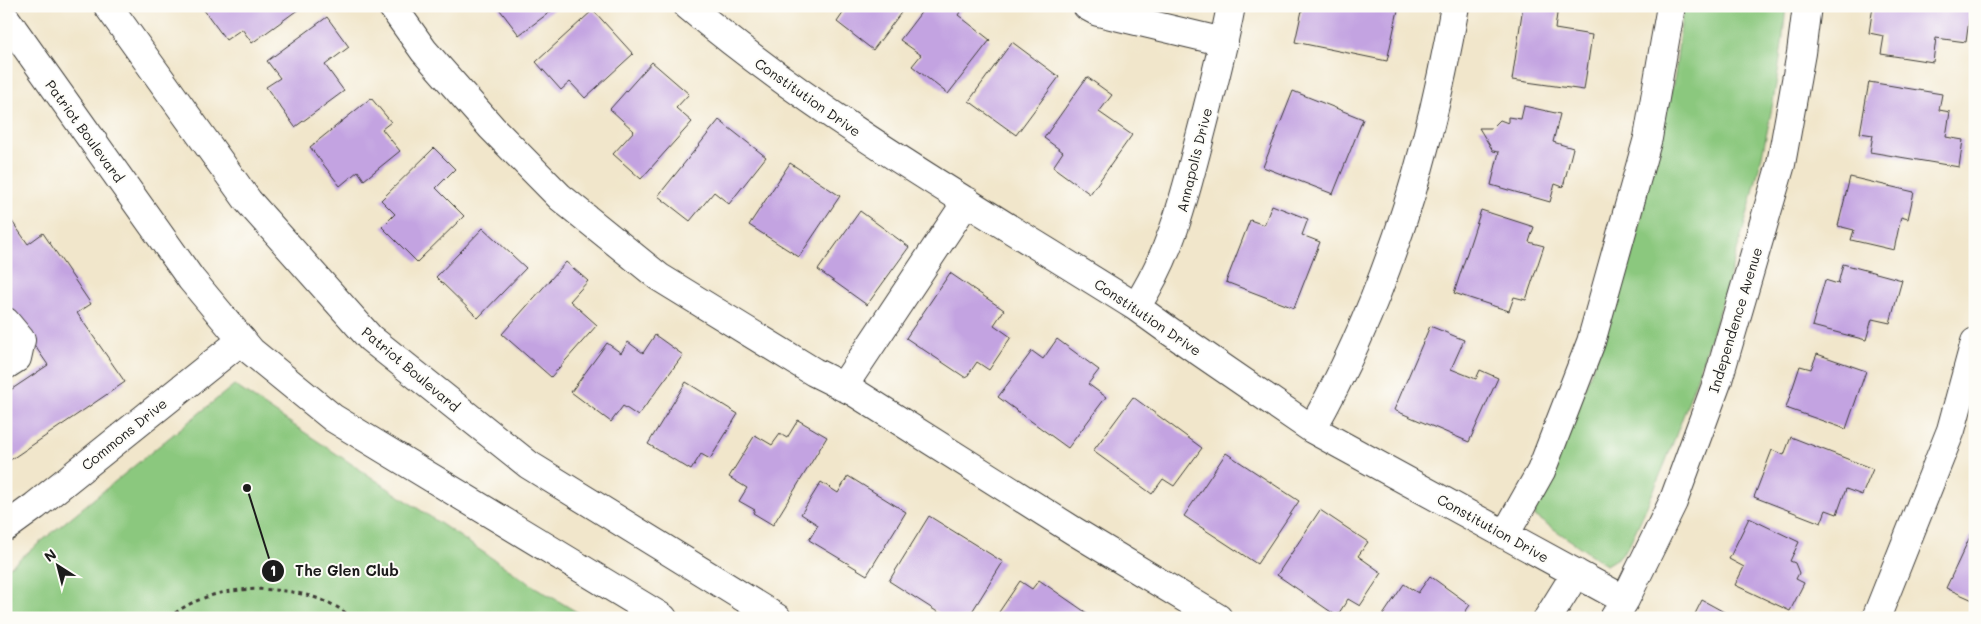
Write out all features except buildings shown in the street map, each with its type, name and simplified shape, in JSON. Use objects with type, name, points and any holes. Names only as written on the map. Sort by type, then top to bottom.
[{"type":"street","name":"Patriot Boulevard","points":[[108,6],[248,201],[370,338],[529,465],[777,618]]},
{"type":"street","points":[[392,6],[424,51],[492,128],[560,197],[659,277],[814,372],[844,387],[1074,531],[1218,618]]},
{"type":"street","name":"Constitution Drive","points":[[688,6],[729,41],[810,101],[1136,307],[1312,429],[1576,573],[1619,609]]},
{"type":"street","points":[[1087,6],[1098,12],[1224,42]]},
{"type":"street","name":"Annapolis Drive","points":[[1136,307],[1152,283],[1180,215],[1224,42],[1231,6]]},
{"type":"street","points":[[1312,429],[1331,396],[1375,296],[1413,186],[1447,53],[1455,6]]},
{"type":"street","points":[[1505,535],[1541,472],[1591,342],[1648,138],[1670,6]]},
{"type":"street","name":"Independence Avenue","points":[[1619,609],[1673,502],[1718,380],[1781,164],[1801,53],[1807,6]]},
{"type":"street","name":"Patriot Boulevard","points":[[11,36],[191,279],[251,351],[333,418],[663,618]]},
{"type":"street","points":[[844,387],[967,201]]},
{"type":"street","points":[[6,322],[21,340],[17,358],[6,365]]},
{"type":"street","name":"Commons Drive","points":[[6,527],[35,506],[242,340]]},
{"type":"street","points":[[1876,618],[1951,430],[1975,342]]},
{"type":"street","points":[[1548,618],[1576,573]]},
{"type":"path","points":[[169,618],[191,604],[210,596],[248,590],[294,593],[312,597],[344,610],[351,618]]},
{"type":"green space","points":[[1683,6],[1786,6],[1782,46],[1769,124],[1751,202],[1729,279],[1698,375],[1677,433],[1628,547],[1619,557],[1606,565],[1535,516],[1535,506],[1592,370],[1631,257],[1675,75]]},
{"type":"green space","points":[[234,385],[535,587],[587,618],[6,618],[6,570]]},
{"type":"place","name":"The Glen Club","points":[[247,488]]}]
